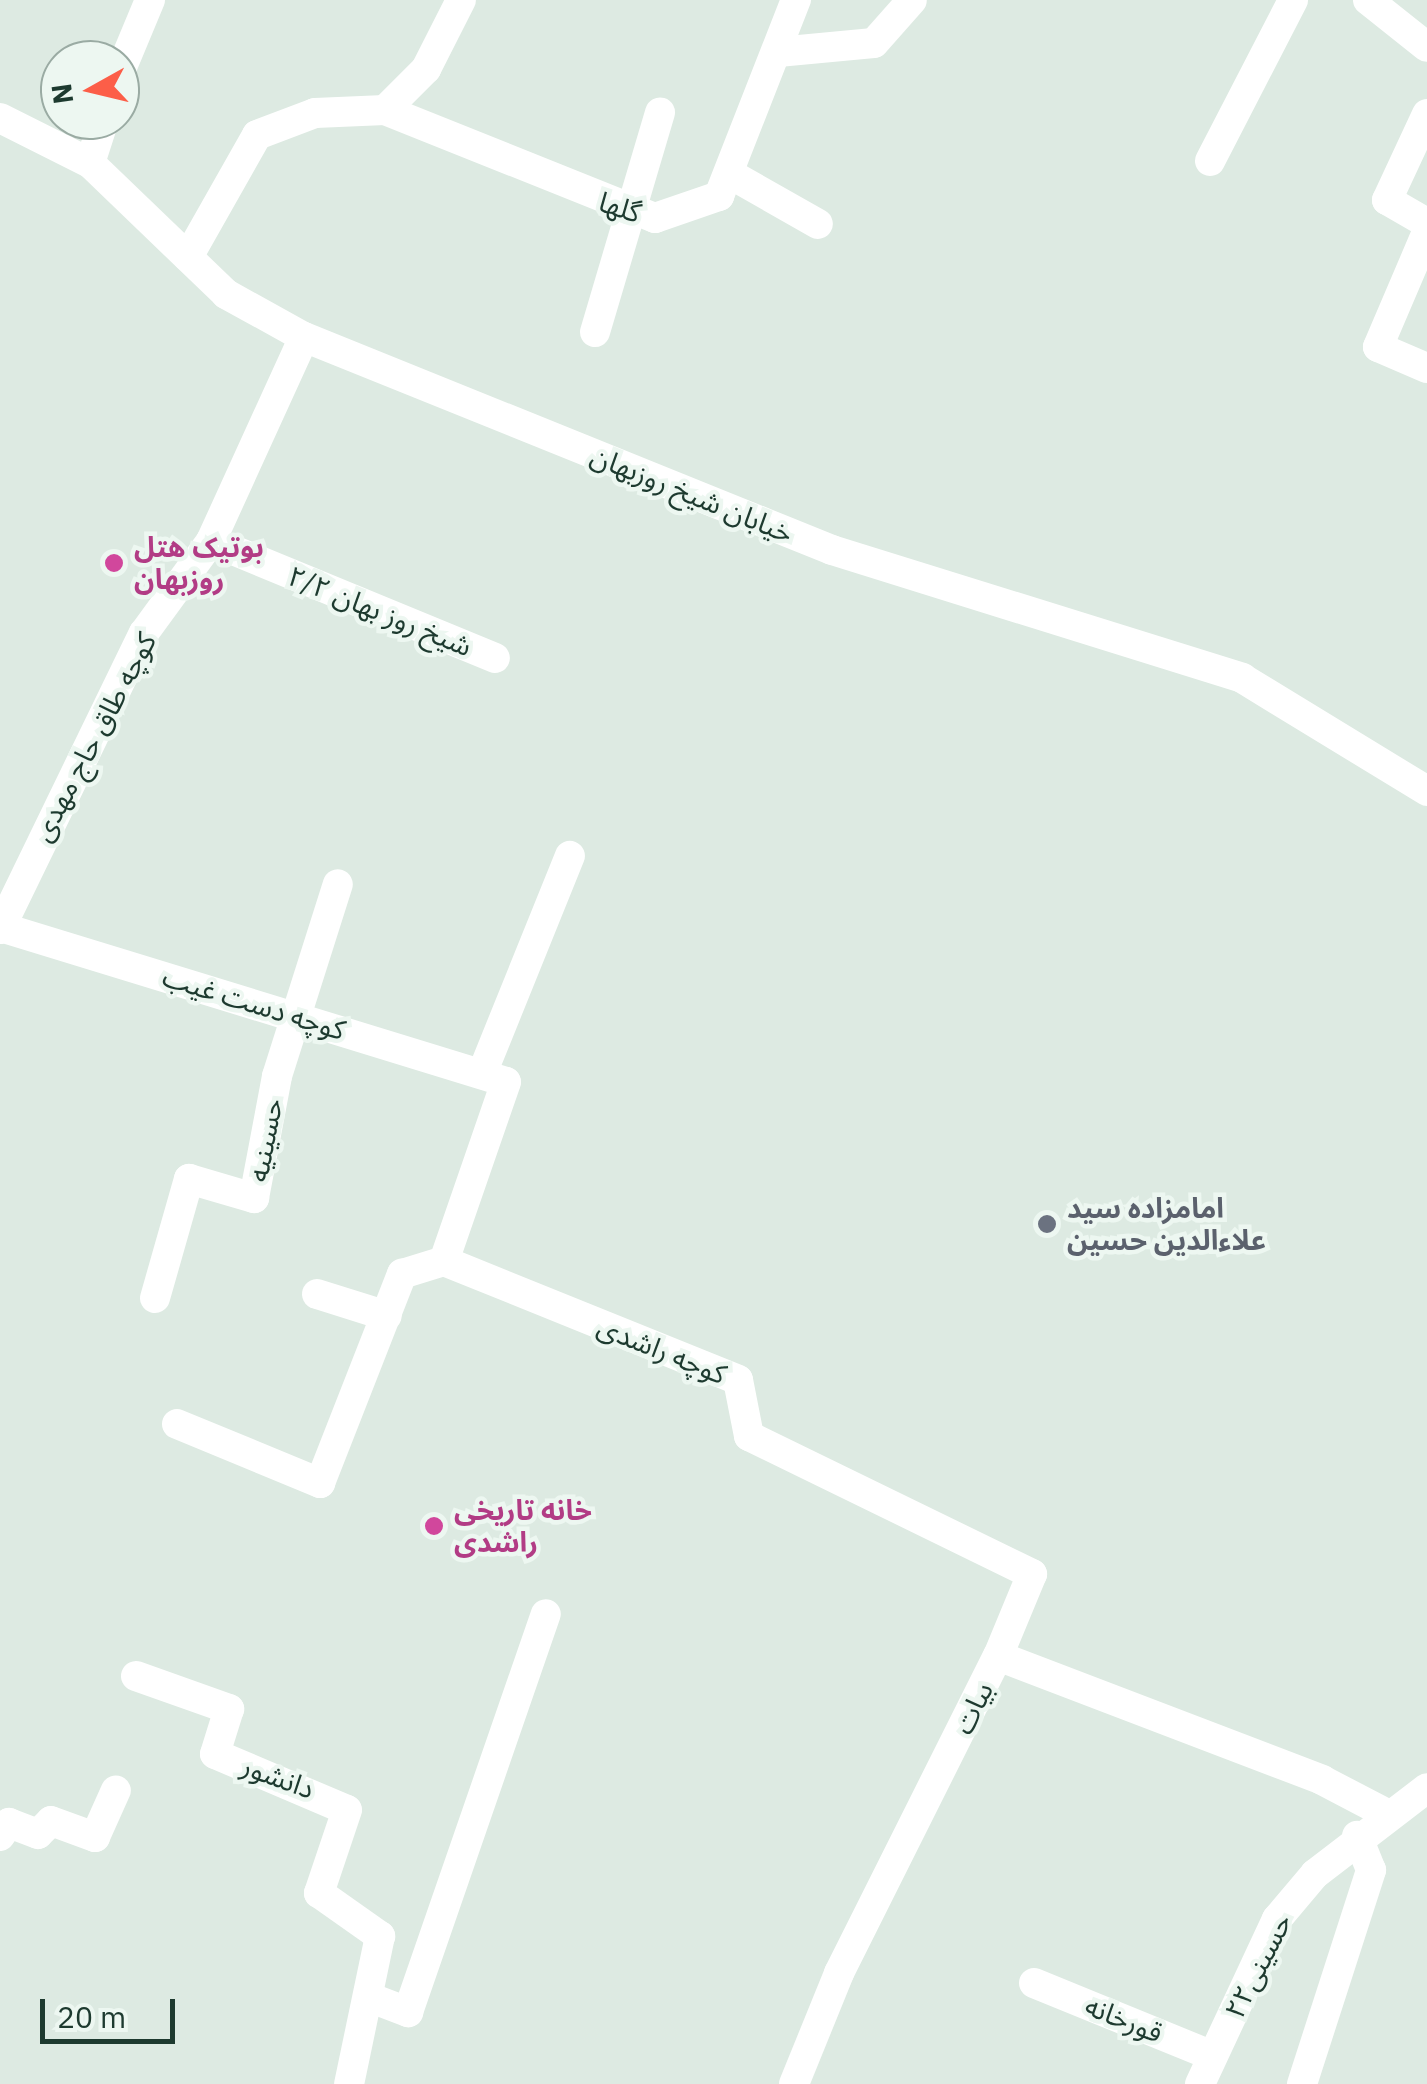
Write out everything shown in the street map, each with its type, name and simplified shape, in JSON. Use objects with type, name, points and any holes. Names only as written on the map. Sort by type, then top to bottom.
[{"type":"street","points":[[133,40],[150,0]]},
{"type":"street","points":[[188,257],[257,135],[316,113],[385,110],[426,69],[461,0]]},
{"type":"street","name":"گلها","points":[[385,110],[655,218],[719,196],[796,0]]},
{"type":"street","points":[[778,52],[874,43],[912,0]]},
{"type":"street","points":[[1210,161],[1292,0]]},
{"type":"street","points":[[1368,0],[1427,47]]},
{"type":"street","points":[[595,332],[634,211],[660,112]]},
{"type":"street","points":[[1427,114],[1387,200],[1427,222]]},
{"type":"street","name":"خیابان شیخ روزبهان","points":[[0,118],[90,163],[226,294],[304,337],[832,550],[1242,678],[1427,791]]},
{"type":"street","points":[[90,163],[97,140]]},
{"type":"street","points":[[730,174],[818,224]]},
{"type":"street","points":[[1427,232],[1378,347],[1427,368]]},
{"type":"street","name":"کوچه طاق حاج مهدی","points":[[0,928],[12,872],[144,634],[211,541],[304,337]]},
{"type":"street","name":"شیخ روز بهان ۲/۲","points":[[211,541],[495,658]]},
{"type":"street","points":[[177,1424],[320,1484],[402,1274],[444,1261],[494,1077],[570,856]]},
{"type":"street","points":[[296,1015],[338,884]]},
{"type":"street","name":"کوچه دست غیب","points":[[0,928],[494,1077]]},
{"type":"street","name":"حسینیه","points":[[155,1298],[190,1179],[254,1198],[296,1015]]},
{"type":"street","name":"کوچه راشدی","points":[[444,1261],[738,1380],[749,1436],[1032,1574],[998,1656]]},
{"type":"street","points":[[317,1294],[386,1316]]},
{"type":"street","points":[[371,1998],[408,2012],[546,1614]]},
{"type":"street","name":"بیات","points":[[794,2084],[839,1973],[998,1656],[1322,1780],[1385,1813]]},
{"type":"street","name":"دانشور","points":[[136,1676],[229,1709],[215,1754],[346,1810],[319,1893],[380,1936],[371,1998],[350,2084]]},
{"type":"street","name":"حسینی۲۲","points":[[1200,2084],[1277,1919],[1357,1836],[1385,1813],[1427,1788]]},
{"type":"street","points":[[0,1836],[10,1823],[38,1834],[51,1821],[95,1837],[116,1790]]},
{"type":"street","points":[[1302,2084],[1371,1870],[1357,1836]]},
{"type":"street","name":"قورخانه","points":[[1034,1983],[1213,2056]]},
{"type":"place","name":"بوتیک هتل روزبهان","points":[[114,563]]},
{"type":"place","name":"امامزاده سید علاءالدین حسین","points":[[1047,1224]]},
{"type":"place","name":"خانه تاریخی راشدی","points":[[434,1526]]}]
